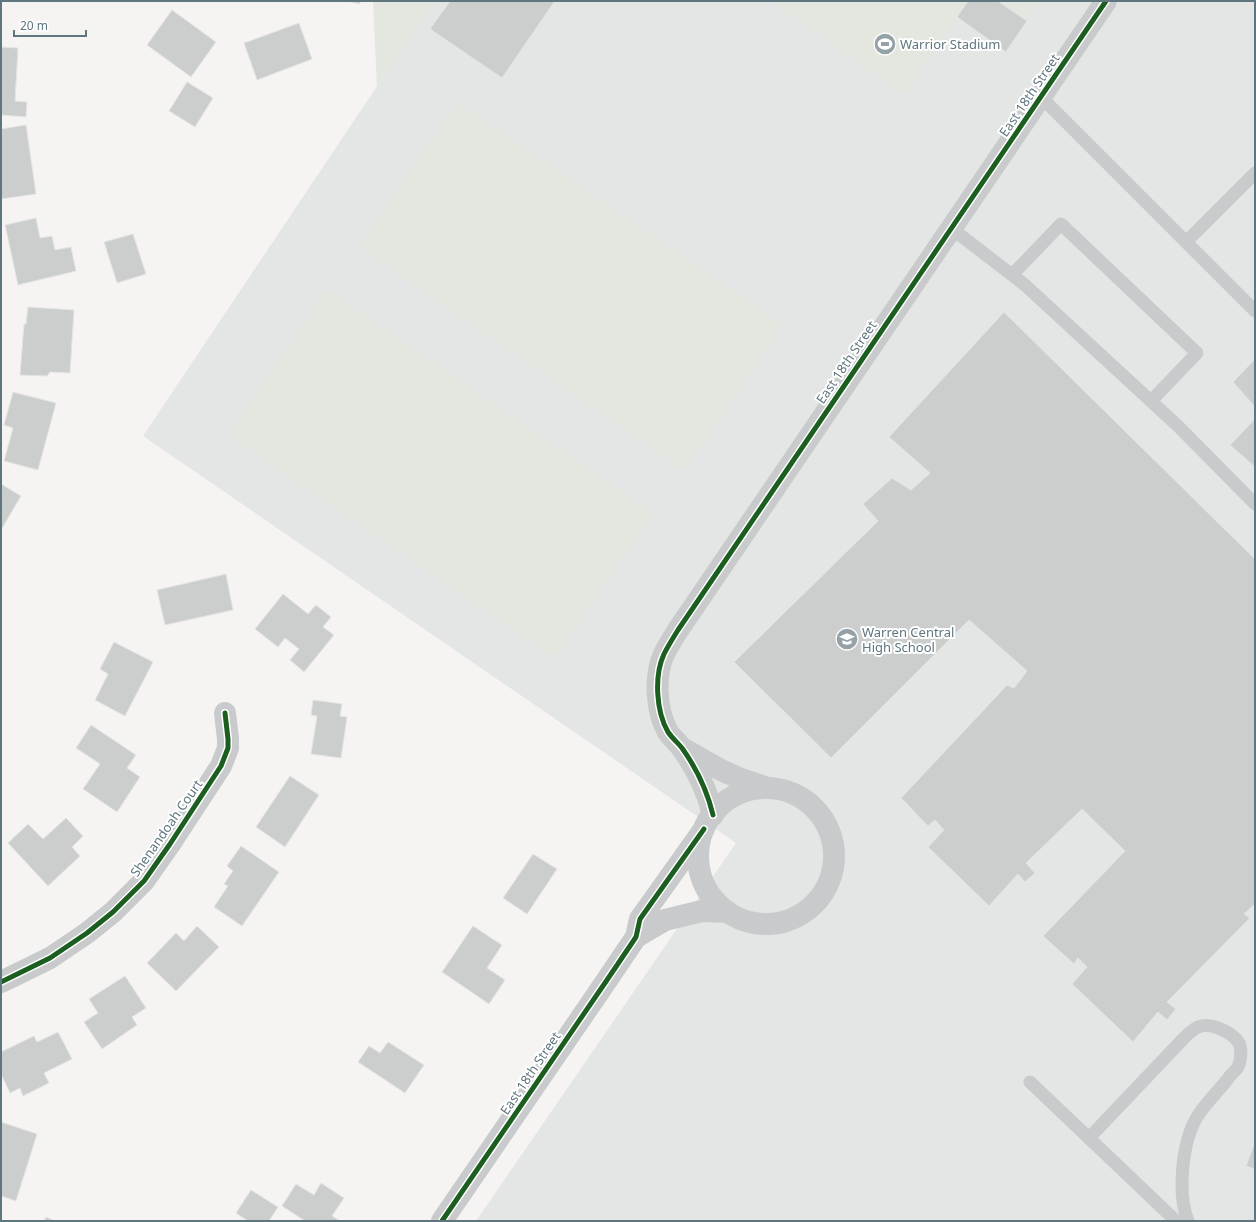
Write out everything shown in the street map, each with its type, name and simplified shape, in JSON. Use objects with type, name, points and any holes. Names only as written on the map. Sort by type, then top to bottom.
[{"type":"street","name":"East 18th Street","points":[[682,748],[668,732],[660,712],[657,684],[663,656],[682,624],[1106,1]]},
{"type":"street","name":"Shenandoah Court","points":[[1,982],[50,958],[87,933],[113,912],[144,880],[170,844],[221,766],[228,748],[225,713]]},
{"type":"street","points":[[682,748],[721,770],[741,779],[769,788],[787,791],[804,799],[818,811],[828,828],[834,846],[834,865],[829,883],[819,899],[803,914],[783,922],[761,924],[740,919],[728,912],[722,908],[708,892],[700,872],[698,850],[708,822],[708,796],[699,774],[682,748]]},
{"type":"street","points":[[636,937],[640,919],[715,811],[732,797],[750,790],[769,788]]},
{"type":"street","points":[[636,937],[665,920],[702,911],[728,912]]},
{"type":"street","name":"East 18th Street","points":[[442,1221],[636,937]]},
{"type":"lane","points":[[1041,97],[1255,311]]},
{"type":"lane","points":[[1186,242],[1255,173]]},
{"type":"lane","points":[[1012,275],[1061,224],[1197,353],[1151,401]]},
{"type":"lane","points":[[951,228],[1025,285],[1179,427],[1255,504]]},
{"type":"lane","points":[[1089,1138],[1184,1038],[1199,1026],[1215,1026],[1227,1031],[1239,1043],[1241,1054],[1238,1067],[1197,1117],[1184,1155],[1182,1177],[1183,1200],[1188,1221]]},
{"type":"lane","points":[[1030,1082],[1176,1221]]},
{"type":"shaded area","points":[[373,1],[435,1],[377,86]]},
{"type":"shaded area","name":"Warren Central High School","points":[[434,1],[1255,1],[1255,1221],[476,1221],[736,843],[143,436]]},
{"type":"shaded area","name":"Warrior Stadium","points":[[770,1],[968,1],[904,94]]},
{"type":"shaded area","name":"Warrior Stadium","points":[[998,1],[1040,1],[1027,21]]},
{"type":"shaded area","points":[[457,102],[783,325],[684,470],[358,247]]},
{"type":"shaded area","points":[[327,290],[653,513],[554,658],[228,435]]},
{"type":"building","points":[[347,1],[360,1],[360,4]]},
{"type":"building","points":[[450,1],[555,1],[502,78],[430,29]]},
{"type":"building","points":[[968,1],[998,1],[1027,21],[1006,52],[957,17]]},
{"type":"building","points":[[172,10],[216,42],[191,77],[147,45]]},
{"type":"building","points":[[299,23],[312,59],[257,80],[244,43]]},
{"type":"building","points":[[1,47],[18,48],[15,101],[27,102],[26,117],[1,115]]},
{"type":"building","points":[[187,82],[213,98],[195,127],[169,111]]},
{"type":"building","points":[[26,125],[36,194],[1,199],[1,129]]},
{"type":"building","points":[[36,218],[40,238],[52,236],[55,250],[71,247],[76,271],[18,285],[5,225]]},
{"type":"building","points":[[133,234],[146,274],[117,283],[104,242]]},
{"type":"building","points":[[28,307],[74,310],[70,373],[50,372],[47,376],[20,375],[24,324],[26,324]]},
{"type":"building","name":"Warren Central High School","points":[[1004,312],[1255,559],[1255,904],[1244,914],[1250,918],[1167,1002],[1176,1009],[1167,1020],[1158,1012],[1133,1042],[1072,984],[1087,967],[1078,958],[1074,964],[1043,936],[1125,851],[1082,809],[1026,863],[1035,873],[1025,882],[1018,874],[989,906],[928,847],[944,830],[935,820],[928,826],[901,798],[1007,685],[1014,688],[1027,671],[969,620],[831,758],[734,662],[878,521],[863,504],[892,478],[911,490],[930,473],[889,437]]},
{"type":"building","points":[[1255,359],[1255,407],[1233,382]]},
{"type":"building","points":[[13,392],[56,403],[38,470],[4,461],[13,428],[4,425]]},
{"type":"building","points":[[1255,419],[1255,467],[1230,445]]},
{"type":"building","points":[[1,484],[21,496],[1,530]]},
{"type":"building","points":[[226,574],[233,610],[165,625],[157,590]]},
{"type":"building","points":[[283,594],[308,614],[316,605],[331,617],[323,627],[334,635],[304,672],[290,660],[299,649],[285,638],[278,647],[255,629]]},
{"type":"building","points":[[114,642],[153,662],[125,716],[95,700],[108,674],[100,669]]},
{"type":"building","points":[[313,700],[342,704],[340,716],[347,717],[341,758],[311,754],[317,716],[311,715]]},
{"type":"building","points":[[91,725],[136,755],[127,768],[140,777],[117,812],[83,789],[100,764],[76,748]]},
{"type":"building","points":[[290,776],[319,795],[285,847],[256,827]]},
{"type":"building","points":[[66,818],[83,836],[72,847],[80,856],[48,886],[8,843],[28,824],[43,839]]},
{"type":"building","points":[[241,846],[279,872],[242,926],[214,907],[228,886],[224,884],[233,871],[227,866]]},
{"type":"building","points":[[533,854],[557,869],[527,914],[503,898]]},
{"type":"building","points":[[197,926],[219,947],[176,991],[147,963],[176,933],[184,941]]},
{"type":"building","points":[[473,926],[502,945],[487,968],[505,980],[489,1004],[442,972]]},
{"type":"building","points":[[125,976],[146,1008],[132,1017],[137,1025],[102,1049],[84,1022],[98,1013],[89,999]]},
{"type":"building","points":[[58,1032],[72,1059],[44,1073],[49,1083],[23,1096],[20,1088],[10,1093],[1,1074],[1,1052],[34,1036],[37,1042]]},
{"type":"building","points":[[388,1042],[424,1065],[405,1093],[358,1062],[369,1046],[380,1053]]},
{"type":"building","points":[[1,1122],[37,1134],[16,1201],[1,1196]]},
{"type":"building","points":[[1255,1142],[1255,1169],[1246,1166]]},
{"type":"building","points":[[321,1183],[344,1198],[332,1216],[340,1221],[305,1221],[282,1206],[296,1184],[314,1195]]},
{"type":"building","points":[[251,1190],[278,1207],[269,1221],[248,1221],[236,1213]]},
{"type":"building","points":[[46,1217],[55,1221],[44,1221]]},
{"type":"cycle path","points":[[713,815],[705,788],[697,772],[682,748],[671,736],[664,724],[658,693],[659,673],[664,654],[678,630],[1106,1]]},
{"type":"cycle path","points":[[1,982],[50,958],[87,933],[113,912],[144,881],[221,766],[228,748],[225,713]]},
{"type":"cycle path","points":[[442,1221],[636,937],[640,919],[704,829]]},
{"type":"place","name":"Warrior Stadium","points":[[885,44]]},
{"type":"place","name":"Warren Central High School","points":[[847,639]]}]
